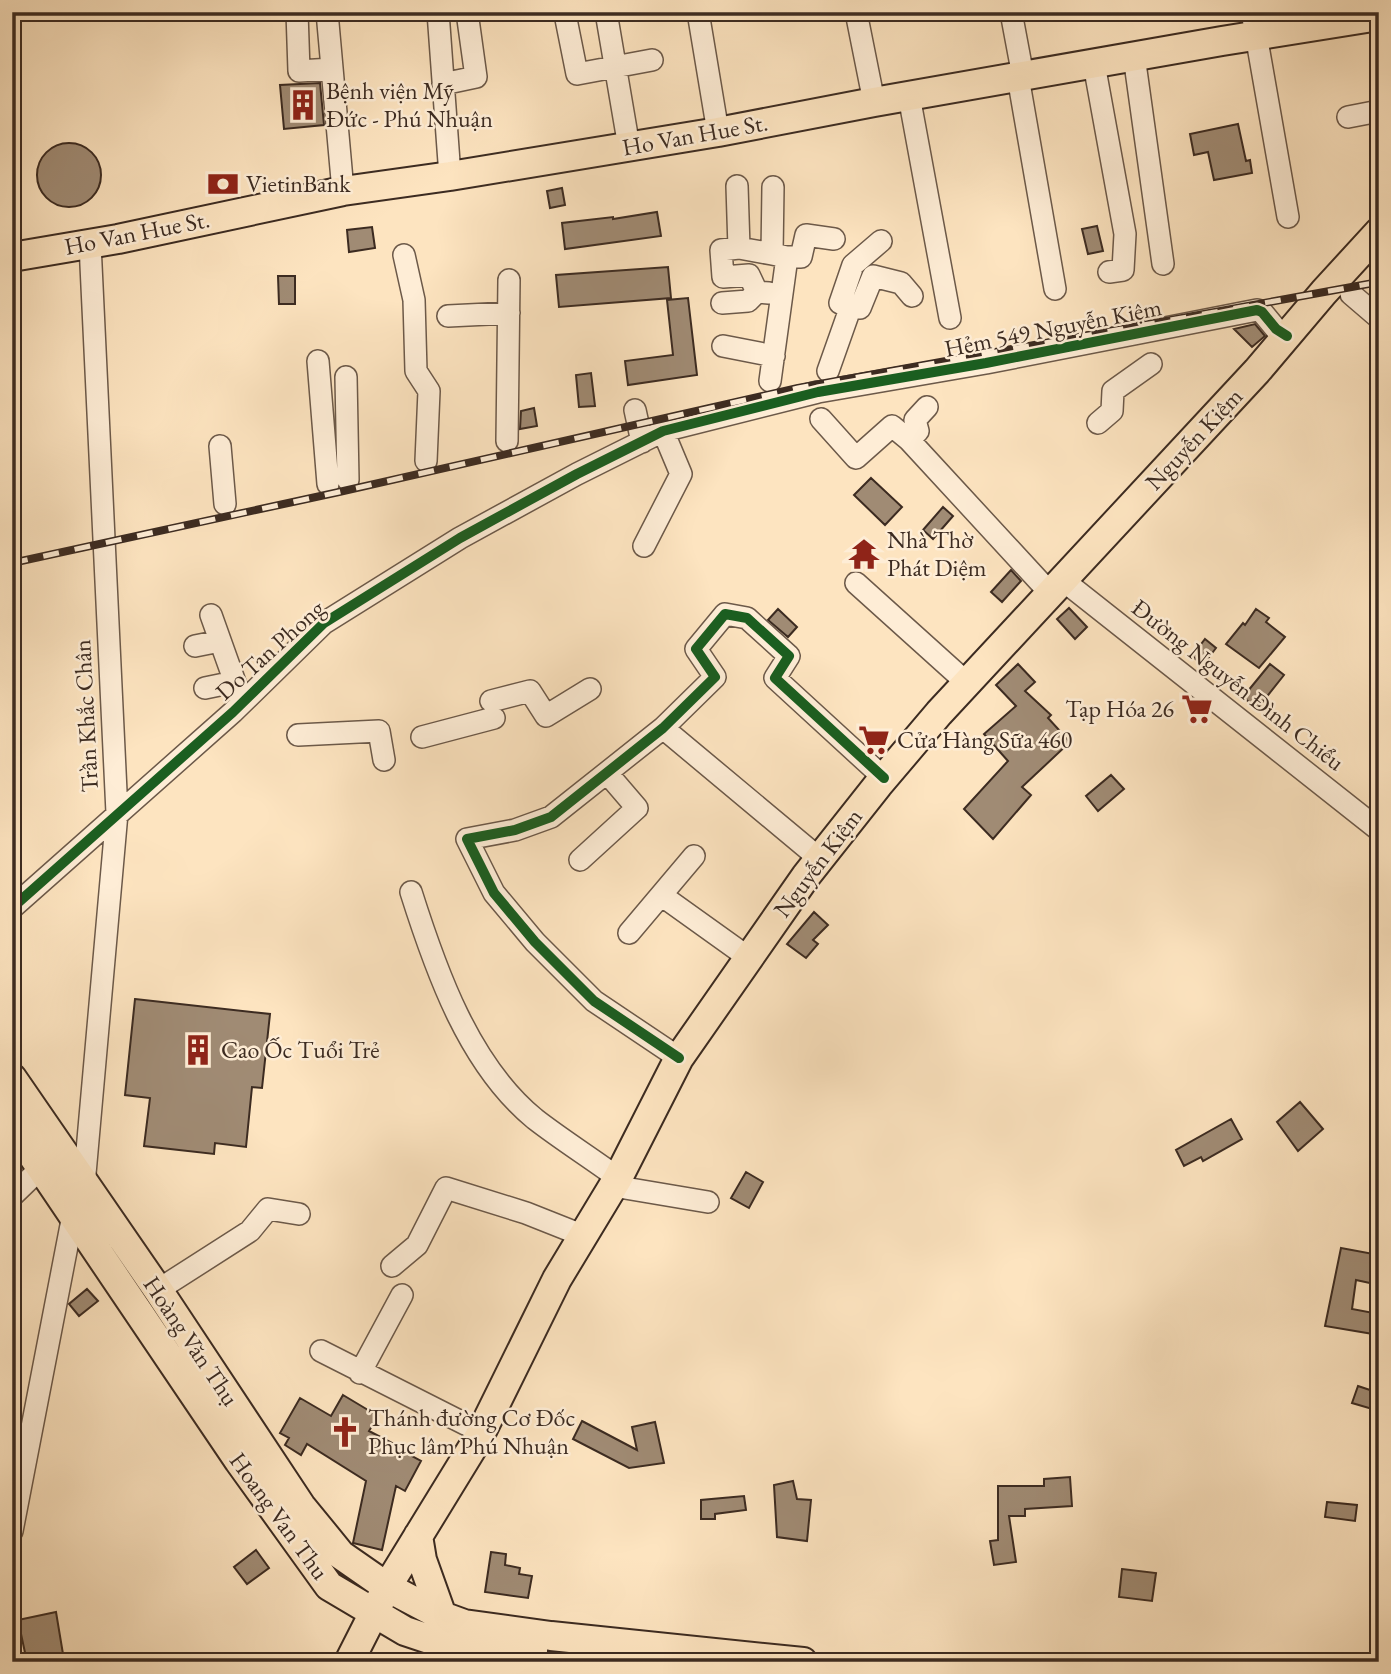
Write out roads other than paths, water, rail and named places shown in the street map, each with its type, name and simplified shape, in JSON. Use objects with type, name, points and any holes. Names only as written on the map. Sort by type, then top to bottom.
[{"type":"main road","name":"Ho Van Hue St.","points":[[12,257],[90,244],[343,191],[718,132],[1134,57],[1254,24],[1379,16]]},
{"type":"main road","name":"Nguyễn Kiệm","points":[[349,1662],[387,1587],[481,1432],[557,1279],[616,1182],[679,1058],[820,859],[884,778],[967,683],[1058,587],[1379,232]]},
{"type":"main road","name":"Hoàng Văn Thụ","points":[[12,1078],[158,1290],[300,1506],[341,1555],[387,1587],[442,1616],[464,1624],[551,1636],[803,1662]]},
{"type":"main road","name":"Hoang Van Thu","points":[[12,1125],[329,1586],[405,1631],[444,1644],[633,1661]]},
{"type":"main road","points":[[418,1535],[422,1560],[442,1616]]},
{"type":"street","points":[[297,12],[299,71],[332,69]]},
{"type":"street","points":[[327,12],[343,191]]},
{"type":"street","points":[[438,12],[450,176]]},
{"type":"street","points":[[443,85],[476,77],[467,12]]},
{"type":"street","points":[[606,12],[629,147]]},
{"type":"street","points":[[698,12],[718,132]]},
{"type":"street","points":[[856,12],[874,102]]},
{"type":"street","points":[[1011,12],[1055,289]]},
{"type":"street","points":[[565,14],[577,74],[652,60]]},
{"type":"street","points":[[1254,24],[1288,216]]},
{"type":"street","points":[[1134,57],[1163,264]]},
{"type":"street","points":[[1094,64],[1125,234],[1123,270],[1109,272]]},
{"type":"street","points":[[909,96],[950,318]]},
{"type":"street","points":[[1348,117],[1379,111]]},
{"type":"street","points":[[737,186],[739,248]]},
{"type":"street","points":[[770,381],[782,295],[773,187]]},
{"type":"street","points":[[757,292],[749,275],[723,277],[721,250],[739,248],[779,256],[801,257],[806,235],[834,239]]},
{"type":"street","points":[[881,242],[853,265],[840,303],[860,308],[873,276],[901,283],[912,296]]},
{"type":"street","name":"Trần Khắc Chân","points":[[85,1185],[117,813],[90,244]]},
{"type":"street","points":[[404,255],[414,300],[416,371],[429,391],[426,461]]},
{"type":"street","points":[[507,441],[509,280]]},
{"type":"street","points":[[757,292],[782,295]]},
{"type":"street","points":[[722,303],[748,301],[757,292]]},
{"type":"street","points":[[1351,294],[1379,318]]},
{"type":"street","points":[[828,370],[851,306]]},
{"type":"street","name":"Hẻm 549 Nguyễn Kiệm","points":[[818,392],[986,363],[1257,310],[1287,336]]},
{"type":"street","points":[[448,316],[509,313]]},
{"type":"street","points":[[723,346],[774,356]]},
{"type":"street","points":[[318,361],[338,482],[346,377]]},
{"type":"street","points":[[1098,423],[1111,411],[1113,391],[1151,363]]},
{"type":"street","name":"Do Tan Phong","points":[[12,908],[117,813],[238,692],[324,623],[460,538],[663,431],[818,392]]},
{"type":"street","points":[[821,419],[856,458],[892,426],[909,440],[918,431],[915,420],[927,407]]},
{"type":"street","points":[[635,410],[642,442]]},
{"type":"street","points":[[644,546],[681,474],[663,431]]},
{"type":"street","name":"Đường Nguyễn Đình Chiểu","points":[[909,440],[1058,587],[1379,830]]},
{"type":"street","points":[[220,446],[225,504]]},
{"type":"street","points":[[856,583],[967,683]]},
{"type":"street","points":[[679,1058],[594,1001],[535,942],[494,893],[467,839],[516,830],[551,817],[663,728],[715,677],[696,649],[724,614],[747,618],[789,656],[775,678],[884,778]]},
{"type":"street","points":[[205,688],[238,692],[211,615]]},
{"type":"street","points":[[195,646],[220,641]]},
{"type":"street","points":[[422,737],[530,691],[546,716],[590,689]]},
{"type":"street","points":[[663,728],[820,859]]},
{"type":"street","points":[[298,735],[379,731],[384,761]]},
{"type":"street","points":[[580,860],[637,808],[607,773]]},
{"type":"street","points":[[629,933],[694,856]]},
{"type":"street","points":[[411,892],[432,958],[460,1021],[502,1086],[534,1118],[616,1182],[708,1202]]},
{"type":"street","points":[[661,895],[749,958]]},
{"type":"street","points":[[12,1196],[41,1168]]},
{"type":"street","points":[[392,1266],[416,1245],[446,1188],[526,1213],[584,1236]]},
{"type":"street","points":[[158,1290],[250,1231],[268,1209],[299,1214]]},
{"type":"street","points":[[12,1531],[73,1215]]},
{"type":"street","points":[[360,1373],[402,1295]]},
{"type":"street","points":[[321,1352],[481,1432]]},
{"type":"street","points":[[12,1425],[29,1442]]},
{"type":"railway","points":[[12,563],[798,388],[1379,282]]},
{"type":"place","name":"Bệnh viện Mỹ Đức - Phú Nhuận","points":[[303,105]]},
{"type":"place","name":"VietinBank","points":[[223,184]]},
{"type":"place","name":"Nhà Thờ Phát Diệm","points":[[864,554]]},
{"type":"place","name":"Tạp Hóa 26","points":[[1197,709]]},
{"type":"place","name":"Cửa Hàng Sữa 460","points":[[874,740]]},
{"type":"place","name":"Cao Ốc Tuổi Trẻ","points":[[198,1050]]},
{"type":"place","name":"Thánh đường Cơ Đốc Phục lâm Phú Nhuận","points":[[345,1432]]}]
